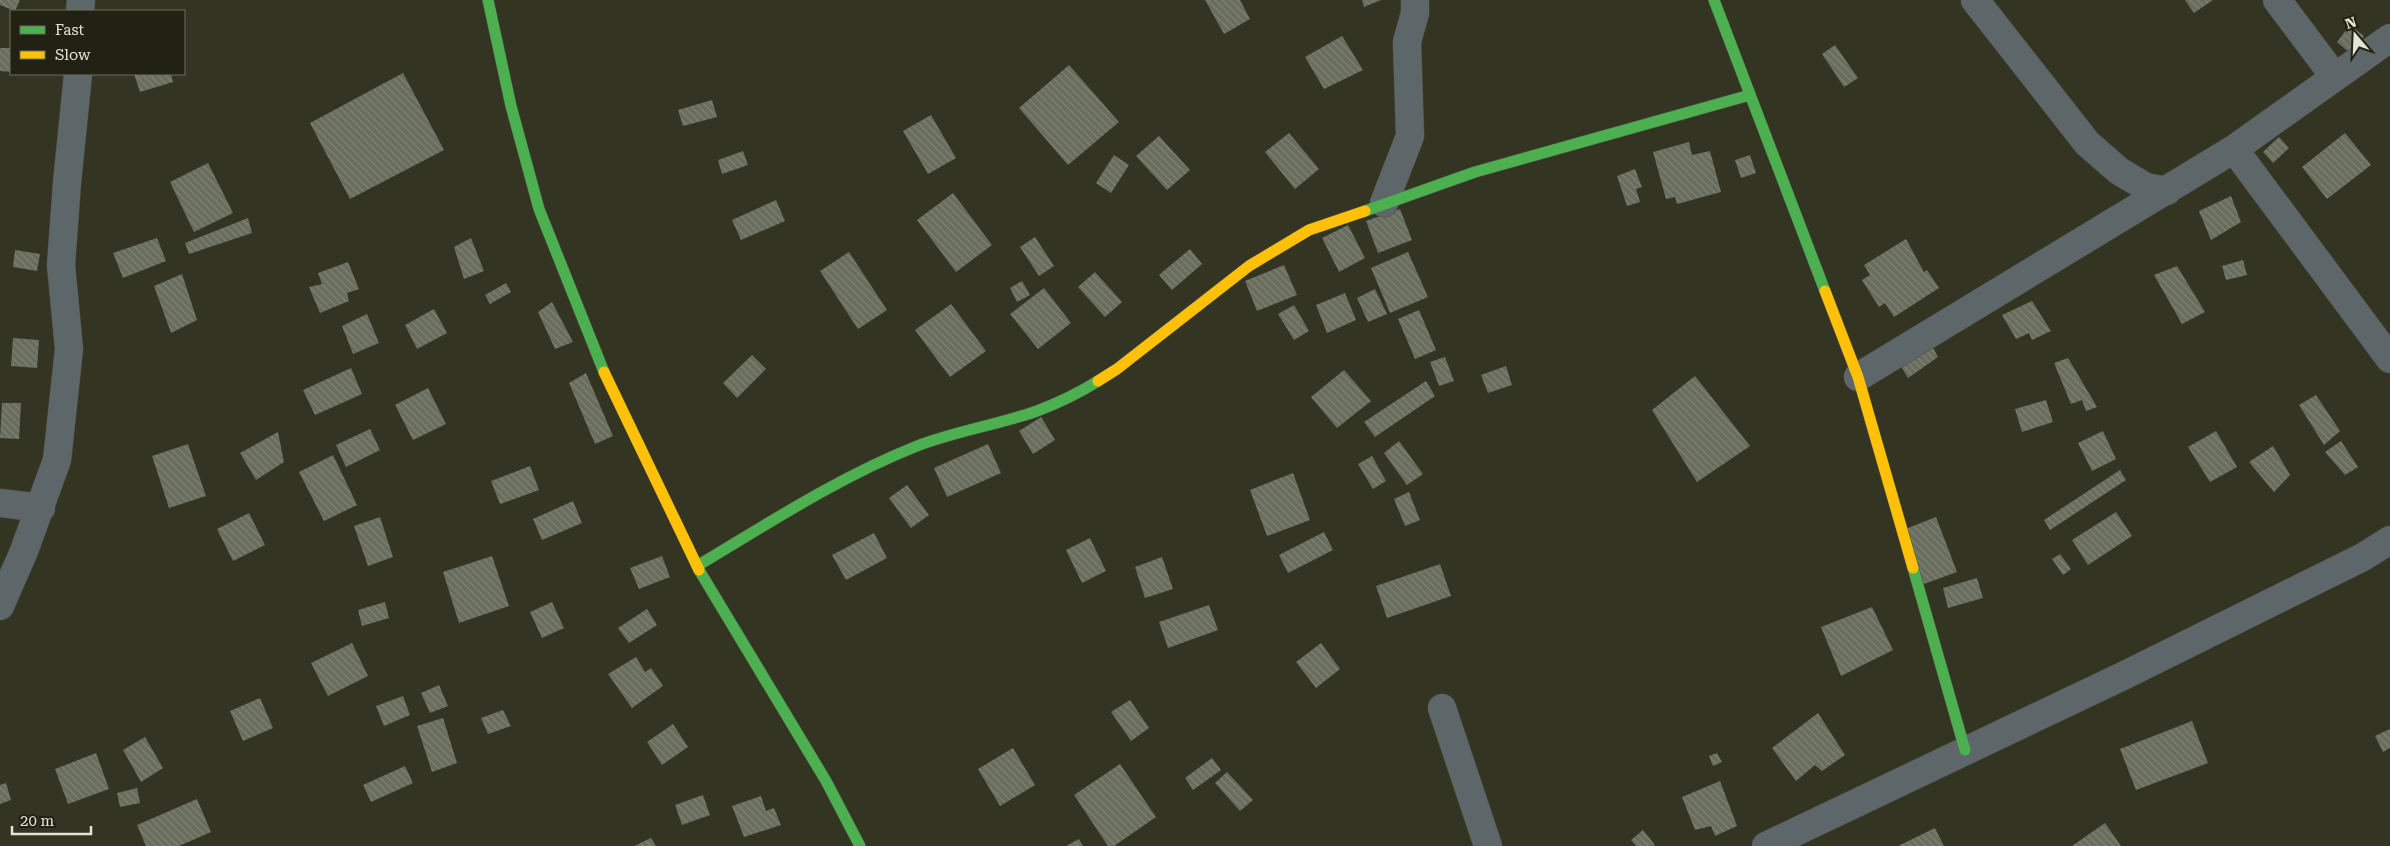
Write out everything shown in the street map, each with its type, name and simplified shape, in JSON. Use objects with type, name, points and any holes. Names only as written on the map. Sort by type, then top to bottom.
[{"type":"street","points":[[488,0],[511,106],[539,208],[597,357],[697,566],[826,781],[860,846]]},
{"type":"street","points":[[1384,203],[1410,136],[1407,42],[1415,13],[1415,0]]},
{"type":"street","points":[[1714,0],[1783,176],[1858,377],[1965,750]]},
{"type":"street","points":[[1976,0],[2087,142],[2119,171],[2146,187],[2167,191]]},
{"type":"street","points":[[2277,0],[2334,76]]},
{"type":"street","points":[[1858,377],[2234,149],[2334,76],[2390,38]]},
{"type":"street","points":[[0,606],[41,508],[57,460],[69,349],[61,265],[78,75]]},
{"type":"street","points":[[697,566],[816,495],[879,463],[920,445],[1038,410],[1093,384],[1117,370],[1250,266],[1309,230],[1474,172],[1750,95]]},
{"type":"street","points":[[2234,149],[2390,359]]},
{"type":"street","points":[[0,503],[41,508]]},
{"type":"street","points":[[1766,846],[2239,619],[2363,557],[2390,540]]},
{"type":"street","points":[[1442,708],[1488,846]]},
{"type":"building","points":[[0,0],[20,0],[15,10],[0,5]]},
{"type":"building","points":[[1205,0],[1240,0],[1250,19],[1224,34]]},
{"type":"building","points":[[1362,0],[1381,0],[1364,7]]},
{"type":"building","points":[[2185,0],[2213,0],[2194,13]]},
{"type":"building","points":[[2350,25],[2364,36],[2350,53],[2337,42]]},
{"type":"building","points":[[1342,36],[1363,70],[1324,89],[1305,57]]},
{"type":"building","points":[[1835,45],[1858,78],[1844,87],[1822,54]]},
{"type":"building","points":[[0,48],[10,48],[10,72],[0,71]]},
{"type":"building","points":[[1069,65],[1119,122],[1068,165],[1019,108]]},
{"type":"building","points":[[403,73],[444,150],[350,199],[310,123]]},
{"type":"building","points":[[134,75],[171,75],[173,82],[140,92]]},
{"type":"building","points":[[712,100],[717,117],[683,126],[678,110]]},
{"type":"building","points":[[931,115],[956,158],[928,174],[903,131]]},
{"type":"building","points":[[1289,133],[1319,169],[1295,189],[1265,152]]},
{"type":"building","points":[[2345,133],[2371,165],[2327,199],[2302,167]]},
{"type":"building","points":[[1159,136],[1190,170],[1167,190],[1136,156]]},
{"type":"building","points":[[2279,137],[2289,148],[2273,163],[2263,152]]},
{"type":"building","points":[[1689,142],[1692,155],[1710,151],[1721,192],[1677,204],[1675,197],[1666,199],[1653,152]]},
{"type":"building","points":[[743,151],[748,165],[722,174],[718,160]]},
{"type":"building","points":[[1114,155],[1129,165],[1111,193],[1096,183]]},
{"type":"building","points":[[1750,155],[1756,173],[1741,178],[1735,160]]},
{"type":"building","points":[[208,163],[233,213],[194,232],[170,182]]},
{"type":"building","points":[[1635,169],[1642,187],[1636,189],[1640,202],[1627,206],[1617,176]]},
{"type":"building","points":[[953,193],[992,245],[956,272],[917,220]]},
{"type":"building","points":[[2231,196],[2241,222],[2211,240],[2199,211]]},
{"type":"building","points":[[776,200],[785,221],[741,240],[732,220]]},
{"type":"building","points":[[1400,209],[1412,240],[1378,253],[1366,221]]},
{"type":"building","points":[[248,218],[252,233],[189,254],[185,243]]},
{"type":"building","points":[[1348,225],[1365,258],[1339,272],[1322,238]]},
{"type":"building","points":[[1035,237],[1054,266],[1039,276],[1020,247]]},
{"type":"building","points":[[157,238],[166,261],[123,278],[113,253]]},
{"type":"building","points":[[471,238],[484,271],[464,279],[454,247]]},
{"type":"building","points":[[1906,239],[1924,272],[1927,270],[1939,288],[1894,317],[1885,303],[1879,307],[1862,280],[1870,275],[1864,265]]},
{"type":"building","points":[[1190,249],[1202,264],[1172,290],[1159,275]]},
{"type":"building","points":[[15,250],[40,254],[37,271],[13,267]]},
{"type":"building","points":[[849,252],[887,310],[858,329],[820,271]]},
{"type":"building","points":[[1408,252],[1428,297],[1390,313],[1371,268]]},
{"type":"building","points":[[2243,260],[2247,275],[2226,280],[2222,266]]},
{"type":"building","points":[[348,262],[359,289],[347,293],[349,301],[320,313],[309,287],[322,284],[318,273]]},
{"type":"building","points":[[1284,265],[1297,295],[1257,311],[1245,281]]},
{"type":"building","points":[[2177,266],[2205,312],[2182,324],[2154,275]]},
{"type":"building","points":[[1095,272],[1122,302],[1105,317],[1078,287]]},
{"type":"building","points":[[182,274],[197,320],[171,333],[154,286]]},
{"type":"building","points":[[1022,281],[1030,295],[1017,302],[1010,288]]},
{"type":"building","points":[[506,283],[511,292],[490,304],[485,295]]},
{"type":"building","points":[[1044,288],[1071,323],[1038,349],[1010,314]]},
{"type":"building","points":[[1375,289],[1387,314],[1368,322],[1357,298]]},
{"type":"building","points":[[1345,293],[1356,320],[1327,333],[1316,305]]},
{"type":"building","points":[[2032,301],[2051,331],[2032,340],[2029,333],[2016,339],[2002,315]]},
{"type":"building","points":[[552,302],[573,342],[555,349],[538,312]]},
{"type":"building","points":[[951,304],[986,351],[950,377],[915,330]]},
{"type":"building","points":[[1294,305],[1309,331],[1294,340],[1278,314]]},
{"type":"building","points":[[434,309],[447,333],[417,349],[405,325]]},
{"type":"building","points":[[1419,310],[1436,350],[1415,359],[1398,319]]},
{"type":"building","points":[[367,314],[379,343],[353,354],[342,326]]},
{"type":"building","points":[[13,338],[39,340],[37,368],[11,366]]},
{"type":"building","points":[[1931,344],[1938,357],[1908,378],[1900,365]]},
{"type":"building","points":[[752,355],[766,369],[737,398],[723,383]]},
{"type":"building","points":[[1445,357],[1454,381],[1439,386],[1430,362]]},
{"type":"building","points":[[2068,358],[2097,407],[2086,411],[2082,400],[2071,404],[2054,363]]},
{"type":"building","points":[[1506,366],[1512,385],[1488,393],[1481,375]]},
{"type":"building","points":[[351,368],[362,394],[315,415],[303,390]]},
{"type":"building","points":[[1344,370],[1371,401],[1337,428],[1311,397]]},
{"type":"building","points":[[586,373],[613,436],[595,444],[569,383]]},
{"type":"building","points":[[1695,376],[1750,446],[1697,482],[1652,410]]},
{"type":"building","points":[[1426,381],[1435,396],[1375,437],[1364,422]]},
{"type":"building","points":[[428,388],[446,424],[413,440],[395,405]]},
{"type":"building","points":[[2316,395],[2340,431],[2324,445],[2299,405]]},
{"type":"building","points":[[2046,400],[2053,422],[2022,432],[2015,409]]},
{"type":"building","points":[[2,403],[21,403],[19,439],[0,438]]},
{"type":"building","points":[[1041,417],[1055,440],[1033,454],[1019,431]]},
{"type":"building","points":[[370,429],[380,450],[346,467],[336,445]]},
{"type":"building","points":[[2103,431],[2116,459],[2092,471],[2078,443]]},
{"type":"building","points":[[2216,431],[2237,467],[2210,482],[2188,447]]},
{"type":"building","points":[[278,432],[284,462],[256,480],[240,453]]},
{"type":"building","points":[[1399,441],[1423,474],[1407,485],[1384,453]]},
{"type":"building","points":[[2341,441],[2358,467],[2345,475],[2325,452]]},
{"type":"building","points":[[188,444],[206,496],[169,508],[152,456]]},
{"type":"building","points":[[988,444],[1001,473],[947,497],[934,468]]},
{"type":"building","points":[[2273,446],[2290,475],[2274,492],[2249,462]]},
{"type":"building","points":[[333,455],[357,505],[324,521],[299,472]]},
{"type":"building","points":[[1372,456],[1386,481],[1373,489],[1358,464]]},
{"type":"building","points":[[530,466],[539,490],[500,504],[491,481]]},
{"type":"building","points":[[2120,470],[2126,480],[2050,530],[2044,520]]},
{"type":"building","points":[[1293,473],[1310,520],[1267,536],[1250,490]]},
{"type":"building","points":[[907,485],[929,515],[911,528],[889,498]]},
{"type":"building","points":[[1409,492],[1420,520],[1405,526],[1394,499]]},
{"type":"building","points":[[573,501],[582,523],[542,540],[533,519]]},
{"type":"building","points":[[2116,512],[2132,536],[2088,565],[2072,540]]},
{"type":"building","points":[[249,513],[265,545],[233,561],[217,529]]},
{"type":"building","points":[[380,517],[393,557],[368,566],[354,526]]},
{"type":"building","points":[[1936,517],[1957,572],[1924,584],[1903,530]]},
{"type":"building","points":[[1324,532],[1333,550],[1288,573],[1279,555]]},
{"type":"building","points":[[874,533],[887,558],[846,580],[832,555]]},
{"type":"building","points":[[1090,538],[1106,571],[1082,583],[1066,550]]},
{"type":"building","points":[[2060,554],[2071,569],[2063,575],[2052,559]]},
{"type":"building","points":[[492,556],[509,606],[459,623],[443,572]]},
{"type":"building","points":[[662,556],[670,577],[639,589],[630,568]]},
{"type":"building","points":[[1162,557],[1173,589],[1145,598],[1135,567]]},
{"type":"building","points":[[1440,564],[1451,596],[1387,618],[1376,586]]},
{"type":"building","points":[[1977,578],[1983,598],[1948,608],[1943,588]]},
{"type":"building","points":[[385,602],[389,618],[362,626],[358,610]]},
{"type":"building","points":[[552,602],[564,628],[542,638],[530,612]]},
{"type":"building","points":[[1209,605],[1218,630],[1168,648],[1159,622]]},
{"type":"building","points":[[1872,607],[1893,650],[1841,676],[1821,627]]},
{"type":"building","points":[[647,609],[657,625],[629,643],[618,628]]},
{"type":"building","points":[[352,643],[368,676],[328,696],[311,663]]},
{"type":"building","points":[[1321,643],[1340,669],[1316,688],[1296,662]]},
{"type":"building","points":[[636,657],[645,672],[651,668],[663,686],[632,708],[608,674]]},
{"type":"building","points":[[439,685],[448,706],[430,713],[421,693]]},
{"type":"building","points":[[403,696],[410,715],[384,726],[376,706]]},
{"type":"building","points":[[260,698],[273,728],[243,741],[230,711]]},
{"type":"building","points":[[1130,700],[1149,728],[1131,741],[1111,712]]},
{"type":"building","points":[[503,710],[511,726],[488,734],[481,718]]},
{"type":"building","points":[[1818,713],[1845,755],[1822,771],[1815,765],[1796,781],[1772,748]]},
{"type":"building","points":[[443,718],[457,763],[432,772],[417,726]]},
{"type":"building","points":[[2192,721],[2208,763],[2136,790],[2120,749]]},
{"type":"building","points":[[673,724],[688,747],[662,765],[647,742]]},
{"type":"building","points":[[2390,729],[2390,748],[2383,752],[2375,736]]},
{"type":"building","points":[[145,737],[163,768],[141,782],[123,750]]},
{"type":"building","points":[[1013,748],[1035,785],[1000,806],[978,769]]},
{"type":"building","points":[[96,753],[109,789],[68,804],[55,769]]},
{"type":"building","points":[[1717,753],[1722,762],[1713,766],[1709,756]]},
{"type":"building","points":[[1212,758],[1221,770],[1193,790],[1185,778]]},
{"type":"building","points":[[1120,764],[1156,817],[1114,846],[1108,846],[1074,795]]},
{"type":"building","points":[[405,766],[413,783],[371,802],[363,785]]},
{"type":"building","points":[[1227,772],[1253,800],[1240,811],[1215,783]]},
{"type":"building","points":[[1720,781],[1737,826],[1715,836],[1711,826],[1695,830],[1682,797]]},
{"type":"building","points":[[6,783],[11,800],[0,804],[0,785]]},
{"type":"building","points":[[137,788],[140,803],[120,807],[117,793]]},
{"type":"building","points":[[703,795],[710,815],[682,825],[675,805]]},
{"type":"building","points":[[761,796],[766,811],[774,808],[781,825],[744,837],[732,806]]},
{"type":"building","points":[[197,799],[211,832],[179,846],[146,846],[137,825]]},
{"type":"building","points":[[2105,823],[2121,846],[2072,846]]},
{"type":"building","points":[[1935,828],[1944,846],[1898,846]]},
{"type":"building","points":[[1643,830],[1655,845],[1636,846],[1631,840]]},
{"type":"building","points":[[651,838],[656,846],[634,846]]},
{"type":"building","points":[[1079,839],[1083,846],[1066,846]]},
{"type":"traffic: fast","points":[[488,0],[511,106],[539,209],[604,372]]},
{"type":"traffic: fast","points":[[1714,0],[1825,291]]},
{"type":"traffic: fast","points":[[1365,211],[1475,172],[1750,95]]},
{"type":"traffic: fast","points":[[697,566],[832,486],[888,458],[932,441],[1037,411],[1068,398],[1098,381]]},
{"type":"traffic: fast","points":[[1913,568],[1965,750]]},
{"type":"traffic: fast","points":[[699,570],[826,781],[860,846]]},
{"type":"traffic: slow","points":[[1098,381],[1117,369],[1249,266],[1309,230],[1365,211]]},
{"type":"traffic: slow","points":[[1825,291],[1858,377],[1913,568]]},
{"type":"traffic: slow","points":[[604,372],[699,570]]}]
